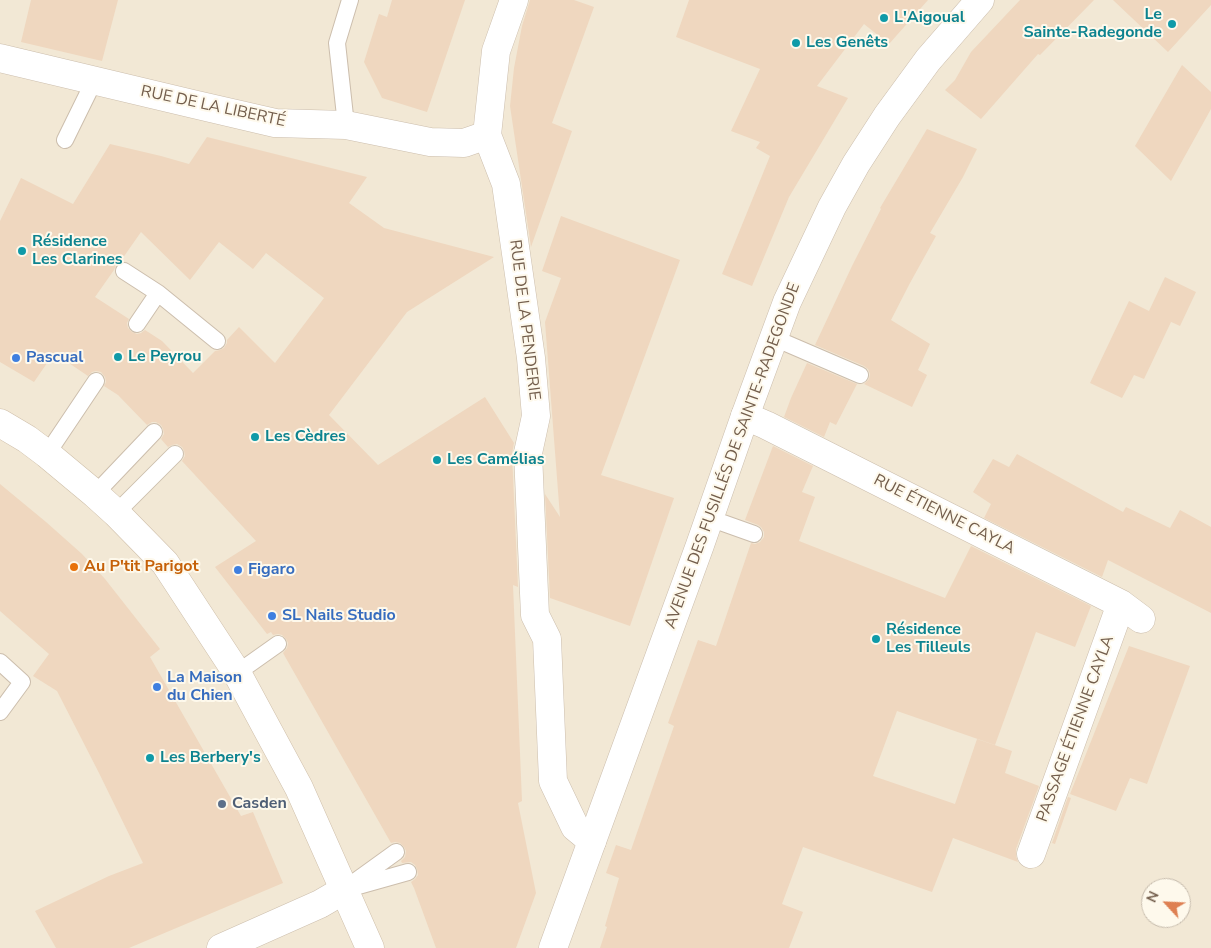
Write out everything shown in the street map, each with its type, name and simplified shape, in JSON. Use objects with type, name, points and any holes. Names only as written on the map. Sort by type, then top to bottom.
[{"type":"street","name":"RUE DE LA PENDERIE","points":[[514,0],[496,51],[487,136],[506,184],[531,358],[536,416],[528,453],[535,615],[547,639],[553,781],[575,827],[592,841]]},
{"type":"street","name":"AVENUE DES FUSILLÉS DE SAINTE-RADEGONDE","points":[[553,948],[745,416],[791,294],[832,207],[886,116],[922,68],[980,0]]},
{"type":"street","name":"RUE DE LA LIBERTÉ","points":[[0,58],[275,123],[346,125],[430,142],[464,143],[487,136]]},
{"type":"street","name":"RUE ÉTIENNE CAYLA","points":[[745,416],[1131,612]]},
{"type":"street","points":[[4,431],[47,454],[116,513],[166,563],[237,673],[299,788],[370,948]]},
{"type":"street","name":"PASSAGE ÉTIENNE CAYLA","points":[[1031,854],[1131,612]]},
{"type":"street","points":[[221,948],[320,904],[344,890]]},
{"type":"lane","points":[[346,125],[337,44],[350,0]]},
{"type":"lane","points":[[65,140],[94,81]]},
{"type":"lane","points":[[124,271],[158,293],[217,341]]},
{"type":"lane","points":[[137,324],[158,293]]},
{"type":"lane","points":[[774,338],[860,375]]},
{"type":"lane","points":[[47,454],[96,381]]},
{"type":"lane","points":[[95,494],[154,432]]},
{"type":"lane","points":[[116,513],[175,454]]},
{"type":"lane","points":[[709,518],[754,534]]},
{"type":"lane","points":[[237,673],[278,644]]},
{"type":"lane","points":[[0,712],[22,682],[3,671]]},
{"type":"lane","points":[[344,890],[396,852]]},
{"type":"lane","points":[[344,890],[408,872]]},
{"type":"shaded area","points":[[0,0],[1211,0],[1211,948],[0,948]]},
{"type":"building","points":[[31,0],[118,0],[102,61],[21,42]]},
{"type":"building","points":[[392,0],[465,0],[427,112],[382,98],[364,62],[379,14],[387,17]]},
{"type":"building","points":[[530,0],[574,0],[594,7],[552,123],[572,131],[531,247],[510,106],[514,68],[522,26]]},
{"type":"building","points":[[689,0],[928,0],[889,44],[864,24],[817,86],[848,98],[789,197],[752,286],[722,274],[770,156],[756,148],[760,142],[731,131],[760,69],[676,37]]},
{"type":"building","points":[[1020,0],[1094,0],[1040,55],[1038,54],[981,119],[945,90],[955,80],[971,52]]},
{"type":"building","points":[[1113,0],[1211,0],[1211,5],[1168,52]]},
{"type":"building","points":[[1182,65],[1211,92],[1211,109],[1171,181],[1135,146]]},
{"type":"building","points":[[927,129],[977,149],[930,233],[936,236],[891,320],[930,344],[918,370],[927,375],[912,407],[864,384],[869,379],[870,374],[864,366],[815,345],[880,208]]},
{"type":"building","points":[[207,137],[367,177],[349,203],[384,228],[494,257],[407,312],[329,415],[378,465],[485,397],[514,443],[512,454],[518,587],[513,585],[522,801],[518,803],[536,893],[516,948],[436,948],[411,882],[418,875],[417,869],[411,862],[402,863],[401,861],[405,857],[406,851],[404,847],[400,843],[391,843],[283,653],[287,648],[288,643],[286,639],[282,635],[273,635],[271,632],[267,634],[215,567],[256,541],[182,461],[185,456],[182,447],[177,444],[168,447],[161,439],[164,434],[161,425],[152,422],[147,425],[118,395],[104,386],[106,382],[105,377],[101,372],[92,372],[88,376],[54,353],[34,382],[0,362],[0,221],[21,178],[73,204],[110,144],[189,164]],"holes":[[[141,232],[190,280],[219,242],[253,269],[266,253],[324,298],[275,363],[239,327],[227,340],[224,348],[215,351],[193,373],[162,341],[145,330],[137,334],[132,332],[128,328],[127,323],[129,319],[95,297]]]},
{"type":"building","points":[[561,216],[680,260],[601,475],[674,498],[630,626],[550,598],[545,494],[560,517],[545,322],[561,278],[542,271]]},
{"type":"building","points":[[1165,277],[1196,292],[1180,326],[1169,321],[1171,322],[1144,379],[1134,375],[1122,398],[1090,383],[1129,301],[1149,311]]},
{"type":"building","points":[[807,363],[857,384],[836,425],[830,422],[824,437],[784,417]]},
{"type":"building","points":[[773,446],[813,466],[802,492],[815,497],[799,541],[945,598],[971,546],[1091,606],[1075,647],[1036,632],[995,745],[897,711],[873,776],[955,804],[977,739],[1012,751],[1005,773],[1039,786],[1016,849],[1018,862],[953,838],[932,892],[803,847],[782,904],[803,912],[789,948],[600,948],[619,878],[606,873],[616,845],[631,850],[674,726],[668,723],[698,640],[716,646],[751,543],[760,542],[764,537],[761,527],[745,520]]},
{"type":"building","points":[[1017,454],[1123,512],[1126,507],[1170,528],[1180,510],[1211,527],[1211,613],[1108,560],[1102,577],[984,518],[991,504],[973,492],[993,459],[1009,467]]},
{"type":"building","points":[[0,484],[82,554],[105,579],[160,649],[150,657],[241,816],[253,812],[283,883],[129,948],[56,948],[35,911],[109,876],[143,863],[57,691],[33,676],[49,654],[0,611]]},
{"type":"building","points":[[1129,646],[1190,666],[1147,784],[1130,778],[1116,811],[1070,794]]},
{"type":"building","points":[[1068,797],[1071,798],[1055,844],[1052,843]]},
{"type":"place","name":"L'Aigoual","points":[[884,18]]},
{"type":"place","name":"Le Sainte-Radegonde","points":[[1172,24]]},
{"type":"place","name":"Les Genêts","points":[[796,43]]},
{"type":"place","name":"Résidence Les Clarines","points":[[22,251]]},
{"type":"place","name":"Le Peyrou","points":[[118,357]]},
{"type":"place","name":"Pascual","points":[[16,358]]},
{"type":"place","name":"Les Cèdres","points":[[255,437]]},
{"type":"place","name":"Les Camélias","points":[[437,460]]},
{"type":"place","name":"Au P'tit Parigot","points":[[74,567]]},
{"type":"place","name":"Figaro","points":[[238,570]]},
{"type":"place","name":"SL Nails Studio","points":[[272,616]]},
{"type":"place","name":"Résidence Les Tilleuls","points":[[876,639]]},
{"type":"place","name":"La Maison du Chien","points":[[157,687]]},
{"type":"place","name":"Les Berbery's","points":[[150,758]]},
{"type":"place","name":"Casden","points":[[222,804]]}]
